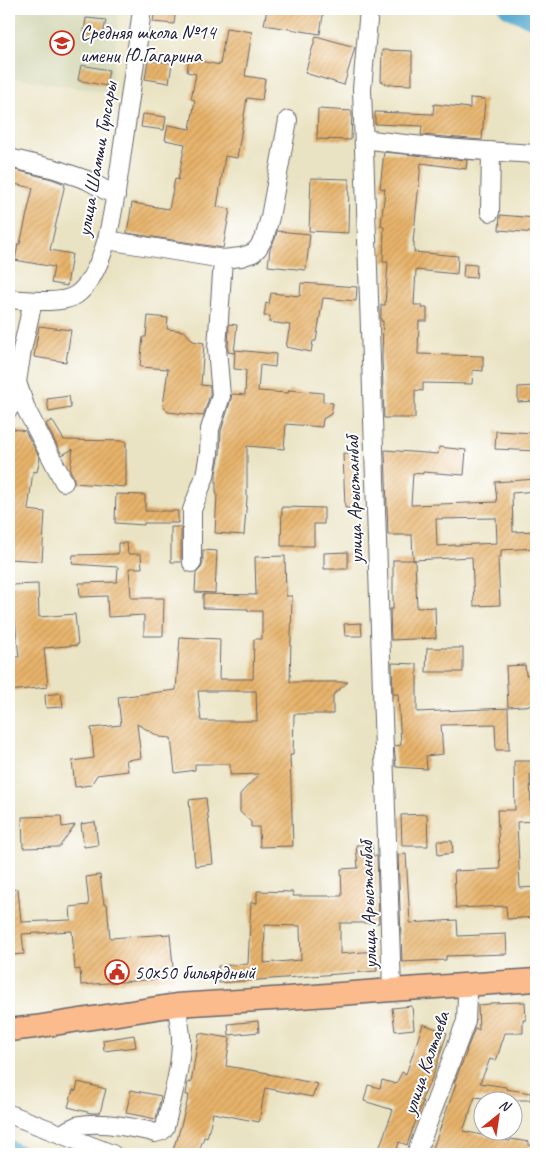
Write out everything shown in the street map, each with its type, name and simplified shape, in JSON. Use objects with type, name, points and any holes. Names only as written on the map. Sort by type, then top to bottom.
[{"type":"main road","points":[[9,1030],[176,1005],[536,980]]},
{"type":"street","name":"улица Шамши Гулсары","points":[[9,299],[33,301],[64,300],[76,295],[95,270],[107,240],[116,196],[129,59],[142,9]]},
{"type":"street","name":"улица Арыстанбаб","points":[[369,9],[362,89],[392,990]]},
{"type":"street","points":[[107,240],[223,259],[241,257],[253,253],[264,236],[270,217],[288,120]]},
{"type":"street","points":[[364,139],[536,154]]},
{"type":"street","points":[[490,212],[491,151]]},
{"type":"street","points":[[9,158],[71,174],[87,180],[116,196]]},
{"type":"street","points":[[192,563],[192,510],[205,476],[209,453],[210,429],[221,396],[217,348],[223,259]]},
{"type":"street","points":[[9,408],[17,382],[33,301]]},
{"type":"street","points":[[17,382],[26,409],[64,482]]},
{"type":"street","name":"улица Калтаева","points":[[416,1154],[466,1021],[467,996],[464,985]]},
{"type":"street","points":[[62,1134],[76,1126],[90,1124],[155,1133],[160,1132],[165,1127],[179,1064],[181,1037],[176,1005]]},
{"type":"street","points":[[9,1114],[112,1154]]},
{"type":"shaded area","name":"Средняя школа №14 имени Ю.Гагарина","points":[[9,9],[119,9],[110,93],[9,77]]},
{"type":"building","points":[[155,9],[176,9],[174,24],[153,22]]},
{"type":"building","points":[[267,9],[324,9],[320,34],[264,25]]},
{"type":"building","points":[[86,18],[106,20],[103,35],[84,32]]},
{"type":"building","points":[[226,28],[252,32],[245,76],[265,79],[262,100],[247,98],[237,158],[225,156],[217,207],[230,209],[223,248],[127,233],[132,203],[169,209],[175,179],[178,180],[185,144],[165,140],[168,125],[190,129],[195,100],[191,99],[196,74],[187,72],[189,59],[220,65]]},
{"type":"building","points":[[316,36],[355,47],[344,85],[305,73]]},
{"type":"building","points":[[382,50],[412,51],[412,85],[387,84],[381,81]]},
{"type":"building","points":[[148,60],[172,63],[169,83],[145,79]]},
{"type":"building","points":[[81,65],[109,70],[106,86],[78,80]]},
{"type":"building","points":[[470,98],[485,99],[482,140],[421,135],[422,126],[375,124],[375,112],[433,114],[434,104],[470,108]]},
{"type":"building","points":[[318,109],[352,111],[351,140],[317,139]]},
{"type":"building","points":[[143,114],[166,117],[164,130],[141,127]]},
{"type":"building","points":[[384,152],[467,160],[466,169],[421,163],[413,242],[414,252],[458,256],[457,274],[416,270],[414,305],[422,305],[422,308],[427,308],[427,321],[419,321],[418,354],[483,356],[483,371],[473,370],[472,384],[423,383],[423,391],[415,390],[415,418],[384,418],[383,321],[381,321],[381,305],[385,305],[388,262],[383,262],[384,227],[381,226],[385,189],[380,188]]},
{"type":"building","points":[[11,169],[65,184],[50,250],[72,254],[67,286],[51,283],[54,267],[15,260],[33,188],[9,183]]},
{"type":"building","points":[[311,178],[349,179],[348,233],[309,231]]},
{"type":"building","points":[[500,215],[536,218],[536,233],[499,230]]},
{"type":"building","points":[[277,231],[310,234],[306,270],[268,266],[270,249]]},
{"type":"building","points":[[464,264],[477,265],[476,278],[463,277]]},
{"type":"building","points":[[301,283],[357,287],[356,301],[323,298],[316,341],[313,341],[311,352],[286,347],[290,325],[269,322],[270,316],[264,316],[266,303],[269,304],[271,293],[300,296]]},
{"type":"building","points":[[148,316],[168,318],[167,329],[183,331],[193,341],[204,343],[201,385],[210,386],[210,395],[203,416],[168,412],[163,406],[168,369],[140,367],[143,337],[146,337]]},
{"type":"building","points":[[229,324],[237,325],[234,353],[228,352]]},
{"type":"building","points":[[39,326],[71,330],[66,362],[34,357]]},
{"type":"building","points":[[235,350],[276,354],[275,367],[260,365],[258,391],[288,393],[289,390],[323,393],[323,402],[333,403],[331,414],[323,419],[322,427],[286,424],[284,449],[247,446],[247,498],[244,535],[215,533],[216,473],[220,454],[221,431],[232,394],[245,395],[246,370],[234,369]]},
{"type":"building","points":[[536,386],[536,401],[518,402],[518,387]]},
{"type":"building","points":[[69,396],[71,408],[49,412],[47,399]]},
{"type":"building","points":[[52,420],[64,440],[126,441],[126,487],[74,483],[70,470],[73,449],[62,455],[46,424]]},
{"type":"building","points":[[9,428],[25,431],[40,458],[37,472],[33,471],[28,510],[45,512],[42,561],[9,559]]},
{"type":"building","points":[[496,431],[536,433],[536,451],[495,449]]},
{"type":"building","points":[[439,447],[466,450],[464,475],[413,473],[411,505],[497,502],[495,482],[536,479],[536,491],[512,493],[513,532],[536,531],[536,548],[501,550],[501,557],[498,557],[500,605],[474,606],[472,557],[413,560],[412,535],[388,535],[385,450],[438,454]],"holes":[[[496,518],[497,543],[437,546],[436,519]]]},
{"type":"building","points":[[343,453],[356,454],[357,508],[345,508]]},
{"type":"building","points":[[116,494],[145,495],[145,511],[178,511],[178,523],[144,523],[144,525],[115,523]]},
{"type":"building","points":[[282,507],[324,508],[324,524],[314,524],[314,546],[281,546]]},
{"type":"building","points":[[171,527],[181,527],[181,562],[171,562]]},
{"type":"building","points":[[118,543],[127,543],[128,554],[141,554],[142,568],[129,568],[131,598],[164,598],[163,636],[144,636],[144,615],[108,617],[107,596],[80,597],[79,583],[117,582],[118,567],[72,564],[73,555],[118,554]]},
{"type":"building","points":[[203,550],[217,551],[215,593],[195,592],[196,573],[203,563]]},
{"type":"building","points":[[348,552],[348,569],[324,569],[324,553]]},
{"type":"building","points":[[285,556],[286,596],[292,596],[290,682],[348,682],[333,695],[333,714],[294,714],[293,755],[290,755],[293,846],[260,847],[259,827],[251,827],[251,822],[240,812],[240,794],[259,774],[230,775],[230,764],[195,764],[195,770],[175,773],[171,738],[160,737],[137,724],[141,758],[126,760],[128,771],[97,775],[91,785],[75,787],[72,761],[94,758],[91,728],[121,725],[118,697],[176,690],[180,637],[220,639],[219,679],[253,679],[254,639],[262,639],[262,611],[203,608],[203,594],[256,595],[255,557]],"holes":[[[198,691],[256,691],[257,721],[201,721]]]},
{"type":"building","points":[[393,560],[415,560],[417,608],[435,607],[436,638],[391,640],[390,609],[393,609]]},
{"type":"building","points":[[38,584],[39,617],[75,614],[78,645],[44,648],[48,687],[9,691],[9,657],[19,657],[15,621],[9,622],[9,585]]},
{"type":"building","points":[[361,623],[362,636],[345,636],[344,624]]},
{"type":"building","points":[[427,648],[463,648],[463,672],[426,672]]},
{"type":"building","points":[[392,663],[417,664],[417,712],[508,708],[509,750],[496,750],[495,724],[441,725],[443,754],[426,756],[427,769],[396,767],[394,746],[401,745],[398,694],[393,694]]},
{"type":"building","points":[[525,665],[526,675],[536,674],[536,705],[508,707],[506,666]]},
{"type":"building","points":[[61,693],[63,707],[46,708],[45,695]]},
{"type":"building","points":[[514,761],[536,761],[536,773],[530,774],[531,809],[536,809],[536,821],[517,822],[520,888],[536,887],[536,917],[507,919],[506,906],[456,908],[454,871],[500,869],[497,810],[515,810]]},
{"type":"building","points":[[206,798],[213,864],[195,866],[189,800]]},
{"type":"building","points":[[427,814],[428,846],[402,846],[401,815]]},
{"type":"building","points":[[61,816],[62,827],[75,825],[59,847],[23,848],[22,817]]},
{"type":"building","points":[[95,822],[98,845],[84,847],[81,824]]},
{"type":"building","points":[[437,841],[452,841],[453,853],[438,855]]},
{"type":"building","points":[[372,844],[373,856],[377,856],[379,923],[340,923],[340,954],[375,951],[377,971],[219,983],[218,966],[248,964],[251,902],[257,903],[257,891],[293,892],[293,896],[342,896],[341,869],[358,868],[356,845]],"holes":[[[265,925],[300,926],[301,960],[264,963]]]},
{"type":"building","points":[[406,854],[410,923],[457,920],[458,936],[506,934],[507,954],[446,956],[446,960],[402,962],[398,855]]},
{"type":"building","points":[[100,875],[104,904],[107,904],[110,938],[170,934],[174,978],[81,985],[80,969],[75,970],[72,931],[22,934],[24,954],[10,955],[9,890],[18,889],[21,922],[71,920],[70,907],[89,905],[86,877]]},
{"type":"building","points":[[525,1002],[526,1020],[523,1020],[523,1033],[505,1033],[496,1061],[490,1059],[480,1083],[506,1087],[506,1089],[512,1090],[472,1090],[472,1106],[463,1131],[472,1133],[472,1140],[517,1140],[529,1142],[529,1145],[536,1147],[536,1154],[488,1154],[479,1152],[478,1154],[431,1154],[466,1051],[475,1028],[479,1030],[478,1005]]},
{"type":"building","points":[[412,1006],[414,1029],[395,1031],[392,1008]]},
{"type":"building","points":[[258,1021],[259,1032],[229,1035],[228,1024]]},
{"type":"building","points":[[423,1024],[447,1033],[433,1076],[421,1101],[423,1101],[407,1145],[399,1142],[396,1154],[377,1154],[393,1110],[364,1101],[368,1085],[380,1088],[382,1080],[396,1084],[402,1072],[406,1074]]},
{"type":"building","points":[[199,1033],[230,1038],[226,1066],[318,1084],[312,1097],[265,1088],[259,1122],[213,1113],[207,1138],[204,1137],[198,1154],[172,1154],[189,1095],[186,1095],[188,1082],[191,1083]]},
{"type":"building","points":[[134,1035],[136,1047],[104,1051],[103,1040]]},
{"type":"building","points":[[78,1082],[106,1089],[100,1113],[91,1113],[68,1107],[73,1090],[76,1091]]},
{"type":"building","points":[[131,1090],[161,1096],[156,1119],[126,1113]]},
{"type":"building","points":[[522,1092],[531,1093],[530,1100],[522,1100]]},
{"type":"waterway","points":[[507,9],[536,22]]},
{"type":"waterway","points":[[9,1148],[23,1154]]},
{"type":"place","name":"Средняя школа №14 имени Ю.Гагарина","points":[[62,43]]},
{"type":"place","name":"50х50 бильярдный","points":[[117,972]]}]
